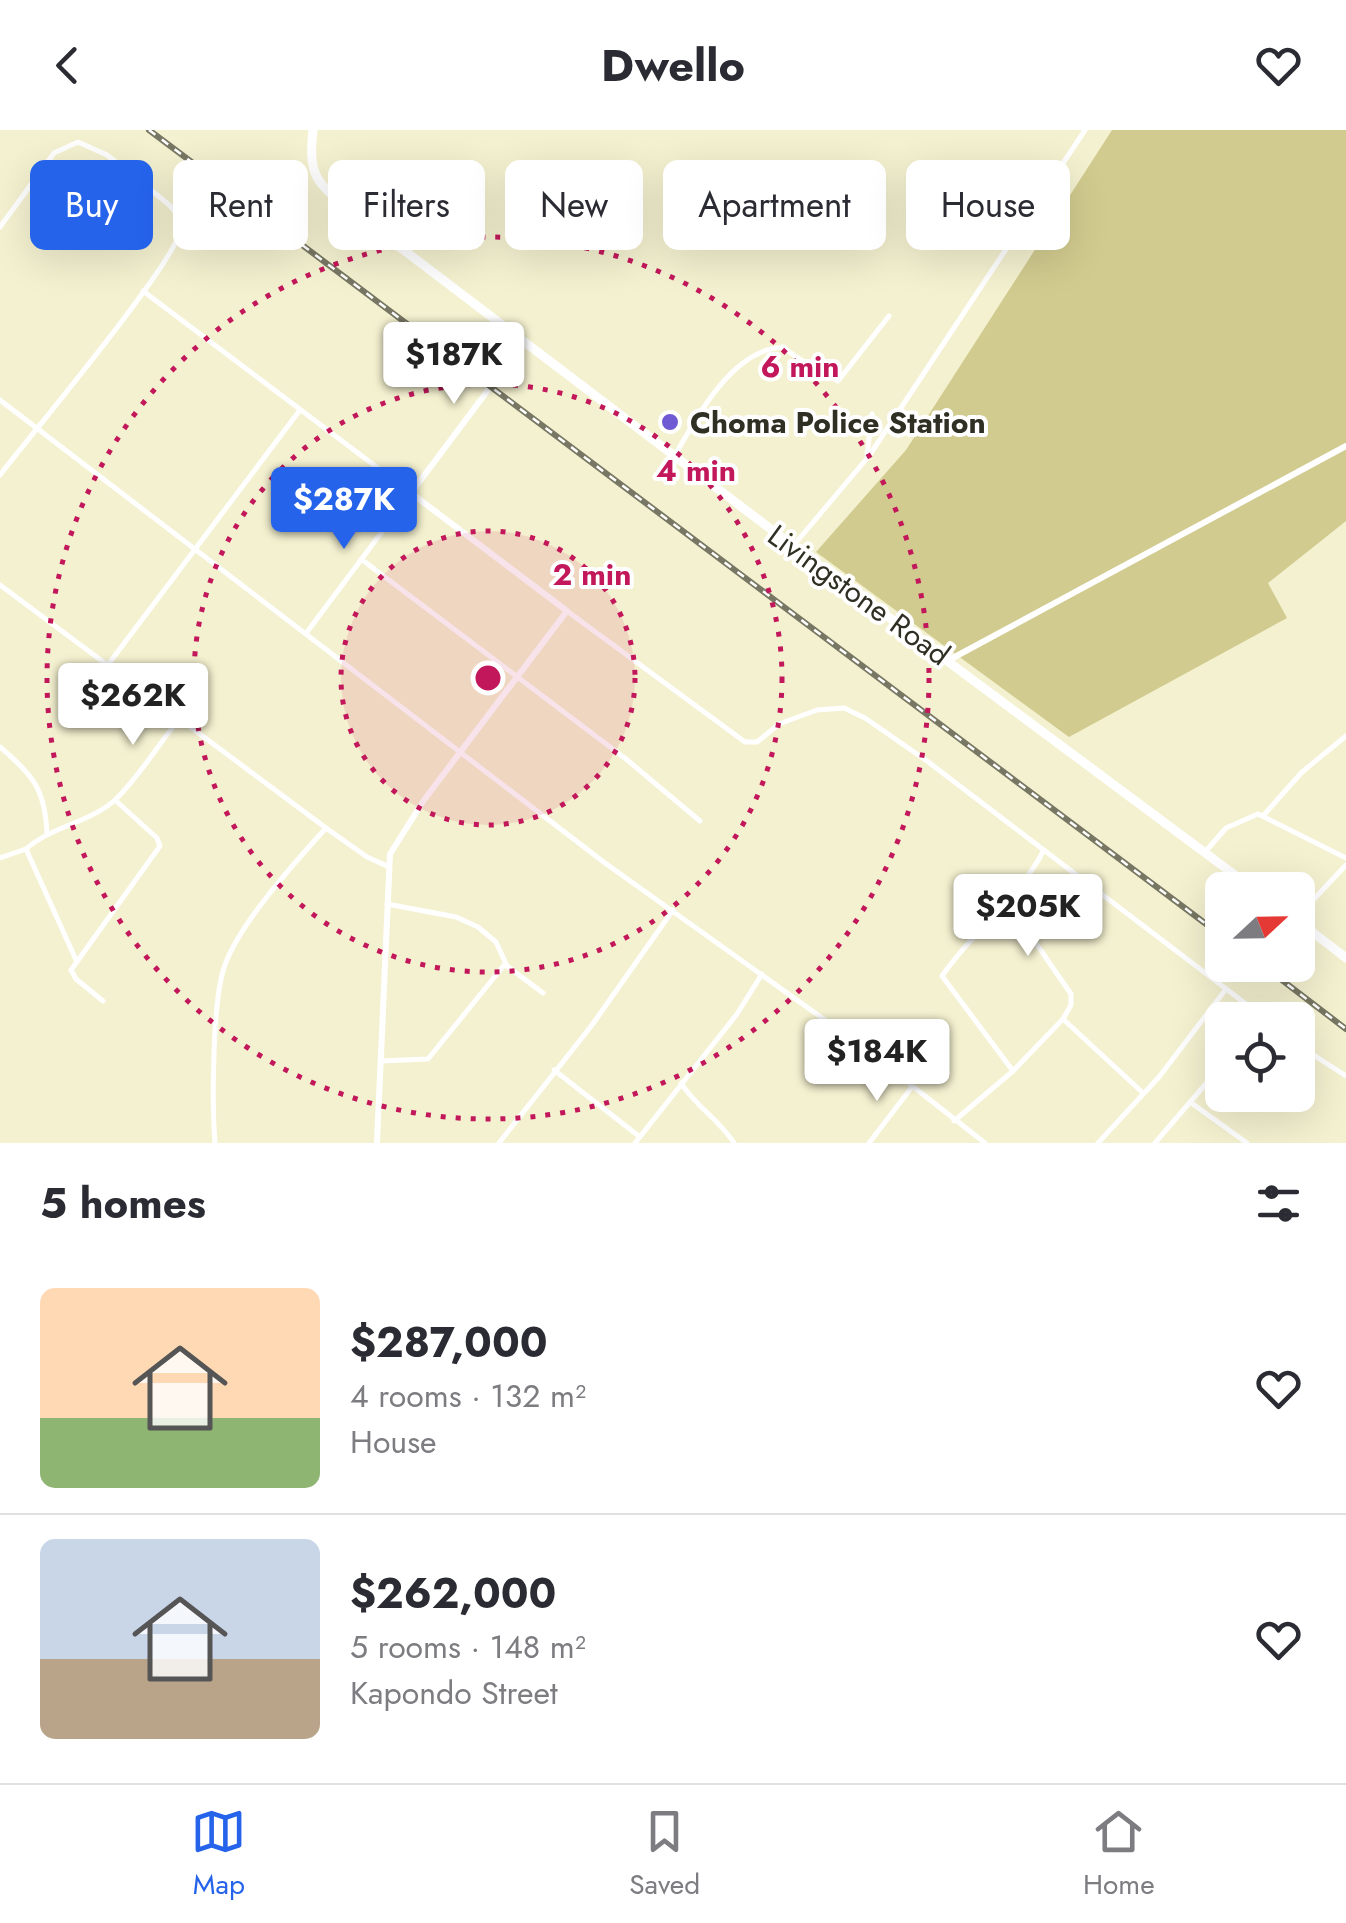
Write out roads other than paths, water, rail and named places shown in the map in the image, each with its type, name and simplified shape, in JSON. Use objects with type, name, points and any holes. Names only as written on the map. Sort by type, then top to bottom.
[{"type":"highway","name":"Livingstone Road","points":[[313,130],[312,166],[320,186],[792,546],[1231,872]]},
{"type":"highway","points":[[1315,932],[1346,958]]},
{"type":"street","points":[[792,546],[867,458],[1084,130]]},
{"type":"street","points":[[0,226],[2,218],[60,148],[78,142],[90,146],[167,203],[178,216],[180,232],[143,291],[0,475]]},
{"type":"street","points":[[143,291],[746,742],[756,742],[779,724],[817,710],[844,708],[927,762],[1242,1002]]},
{"type":"street","points":[[674,456],[722,384],[752,357],[784,348],[838,380],[889,316]]},
{"type":"street","points":[[307,632],[524,342]]},
{"type":"street","points":[[0,400],[605,862],[860,1045],[985,1143]]},
{"type":"street","points":[[107,666],[300,410]]},
{"type":"street","points":[[867,458],[872,414]]},
{"type":"street","points":[[949,660],[1346,446]]},
{"type":"street","points":[[361,559],[626,758],[700,821]]},
{"type":"street","points":[[0,585],[367,858],[387,866]]},
{"type":"street","points":[[377,1143],[387,866],[394,844],[568,611]]},
{"type":"street","points":[[0,858],[92,815],[115,800],[180,718]]},
{"type":"street","points":[[1263,816],[1310,764],[1346,736]]},
{"type":"street","points":[[0,747],[36,783],[45,808],[47,833]]},
{"type":"street","points":[[103,1001],[72,976],[71,970],[160,846],[157,838],[115,800]]},
{"type":"street","points":[[1205,853],[1226,828],[1251,815],[1263,816],[1346,862],[1315,898]]},
{"type":"street","points":[[215,1143],[222,971],[230,952],[262,907],[326,828]]},
{"type":"street","points":[[26,848],[76,960]]},
{"type":"street","points":[[1014,1071],[942,976],[1032,872],[1044,850]]},
{"type":"street","points":[[954,1121],[1014,1071],[1063,1018],[1070,1005],[1071,994],[1006,900]]},
{"type":"street","points":[[387,904],[456,917],[478,928],[496,942],[505,964],[543,994]]},
{"type":"street","points":[[501,1142],[674,910]]},
{"type":"street","points":[[380,1061],[428,1059],[505,964]]},
{"type":"street","points":[[554,1070],[637,1140],[737,1014],[762,974]]},
{"type":"street","points":[[1098,1143],[1194,1034],[1226,989]]},
{"type":"street","points":[[1063,1018],[1144,1093]]},
{"type":"street","points":[[1315,1056],[1346,1076]]},
{"type":"street","points":[[680,1082],[692,1101],[719,1121],[734,1143]]},
{"type":"street","points":[[1155,1143],[1205,1084]]},
{"type":"street","points":[[869,1143],[912,1087]]},
{"type":"street","points":[[1190,1102],[1247,1143]]},
{"type":"railway","points":[[149,130],[1205,923]]},
{"type":"railway","points":[[1284,982],[1346,1029]]},
{"type":"place","name":"Choma Police Station","points":[[670,422]]}]
